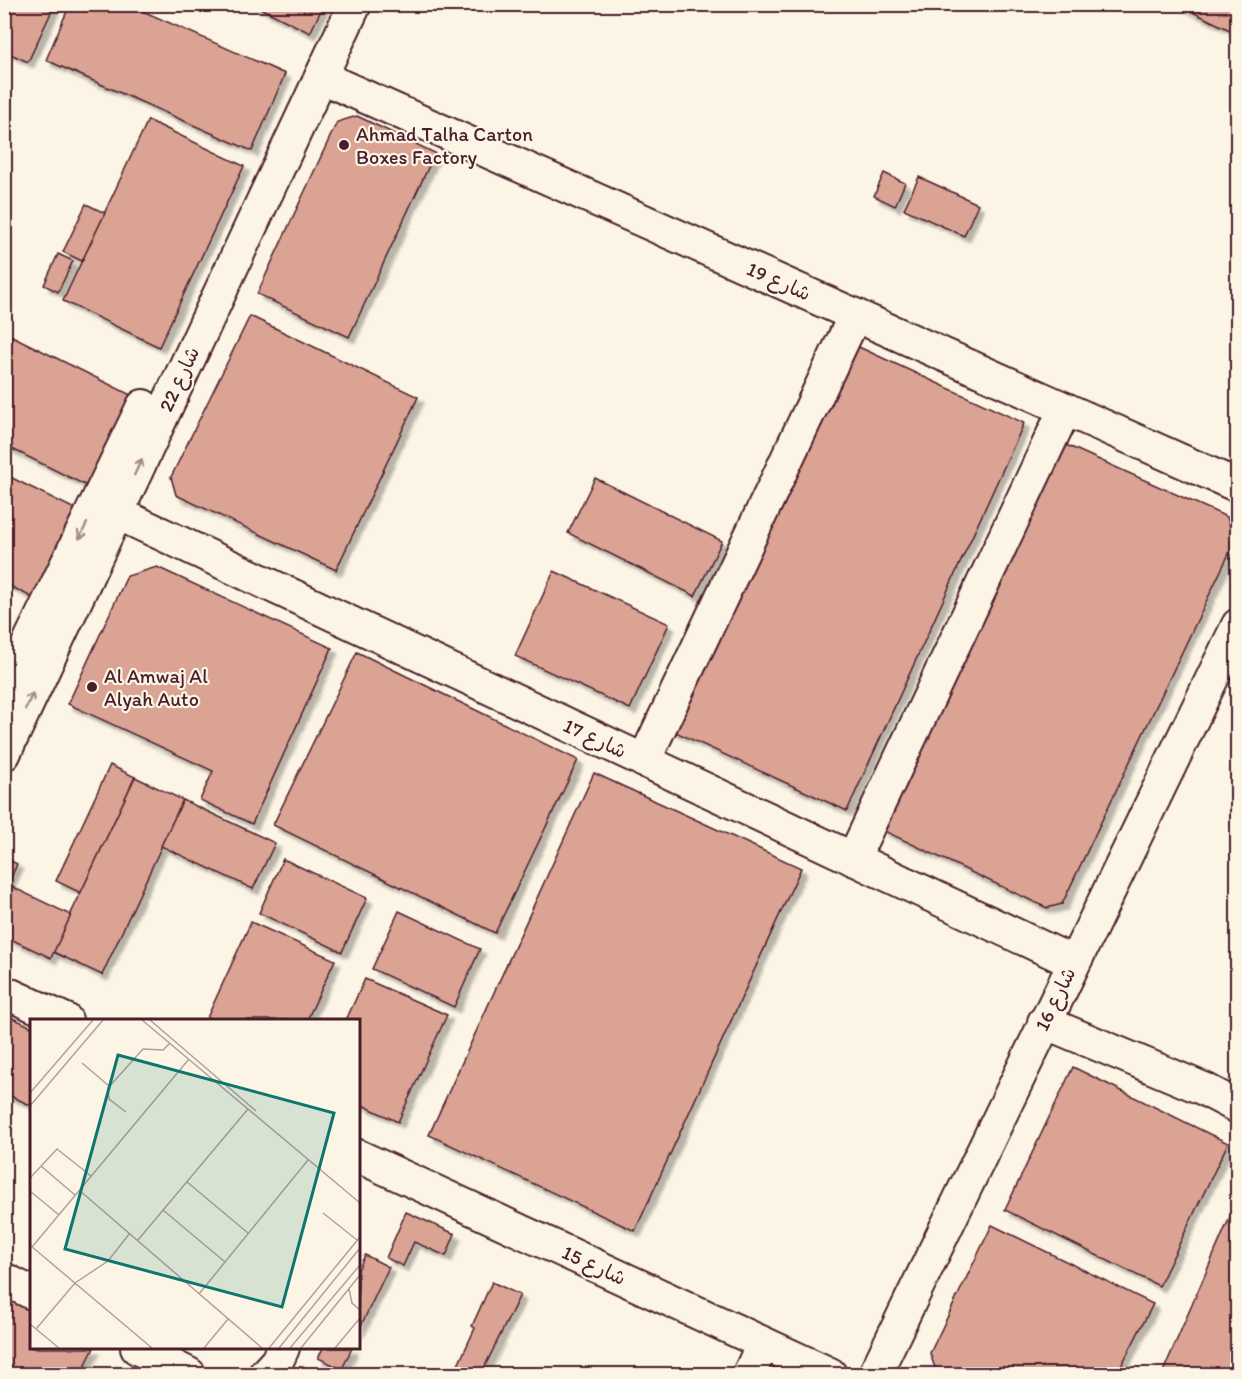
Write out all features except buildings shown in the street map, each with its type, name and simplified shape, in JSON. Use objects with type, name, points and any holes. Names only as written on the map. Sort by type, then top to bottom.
[{"type":"street","name":"شارع 22","points":[[4,694],[336,4]]},
{"type":"street","name":"شارع 22","points":[[4,753],[355,4]]},
{"type":"street","name":"شارع 19","points":[[321,77],[1238,486]]},
{"type":"street","points":[[644,761],[855,315]]},
{"type":"street","points":[[853,859],[1065,409]]},
{"type":"street","name":"شارع 17","points":[[117,513],[1073,962]]},
{"type":"street","name":"شارع 16","points":[[875,1374],[1238,625]]},
{"type":"street","points":[[4,992],[64,1019]]},
{"type":"street","points":[[1044,1022],[1204,1089],[1238,1107]]},
{"type":"street","name":"شارع 15","points":[[360,1157],[830,1374]]},
{"type":"street","points":[[4,1279],[30,1292]]},
{"type":"street","points":[[749,1374],[763,1344]]},
{"type":"street","points":[[141,1349],[189,1374]]},
{"type":"street","points":[[265,1374],[277,1362],[282,1349]]},
{"type":"place","name":"Ahmad Talha Carton Boxes Factory","points":[[344,145]]},
{"type":"place","name":"Al Amwaj Al Alyah Auto","points":[[92,687]]}]
